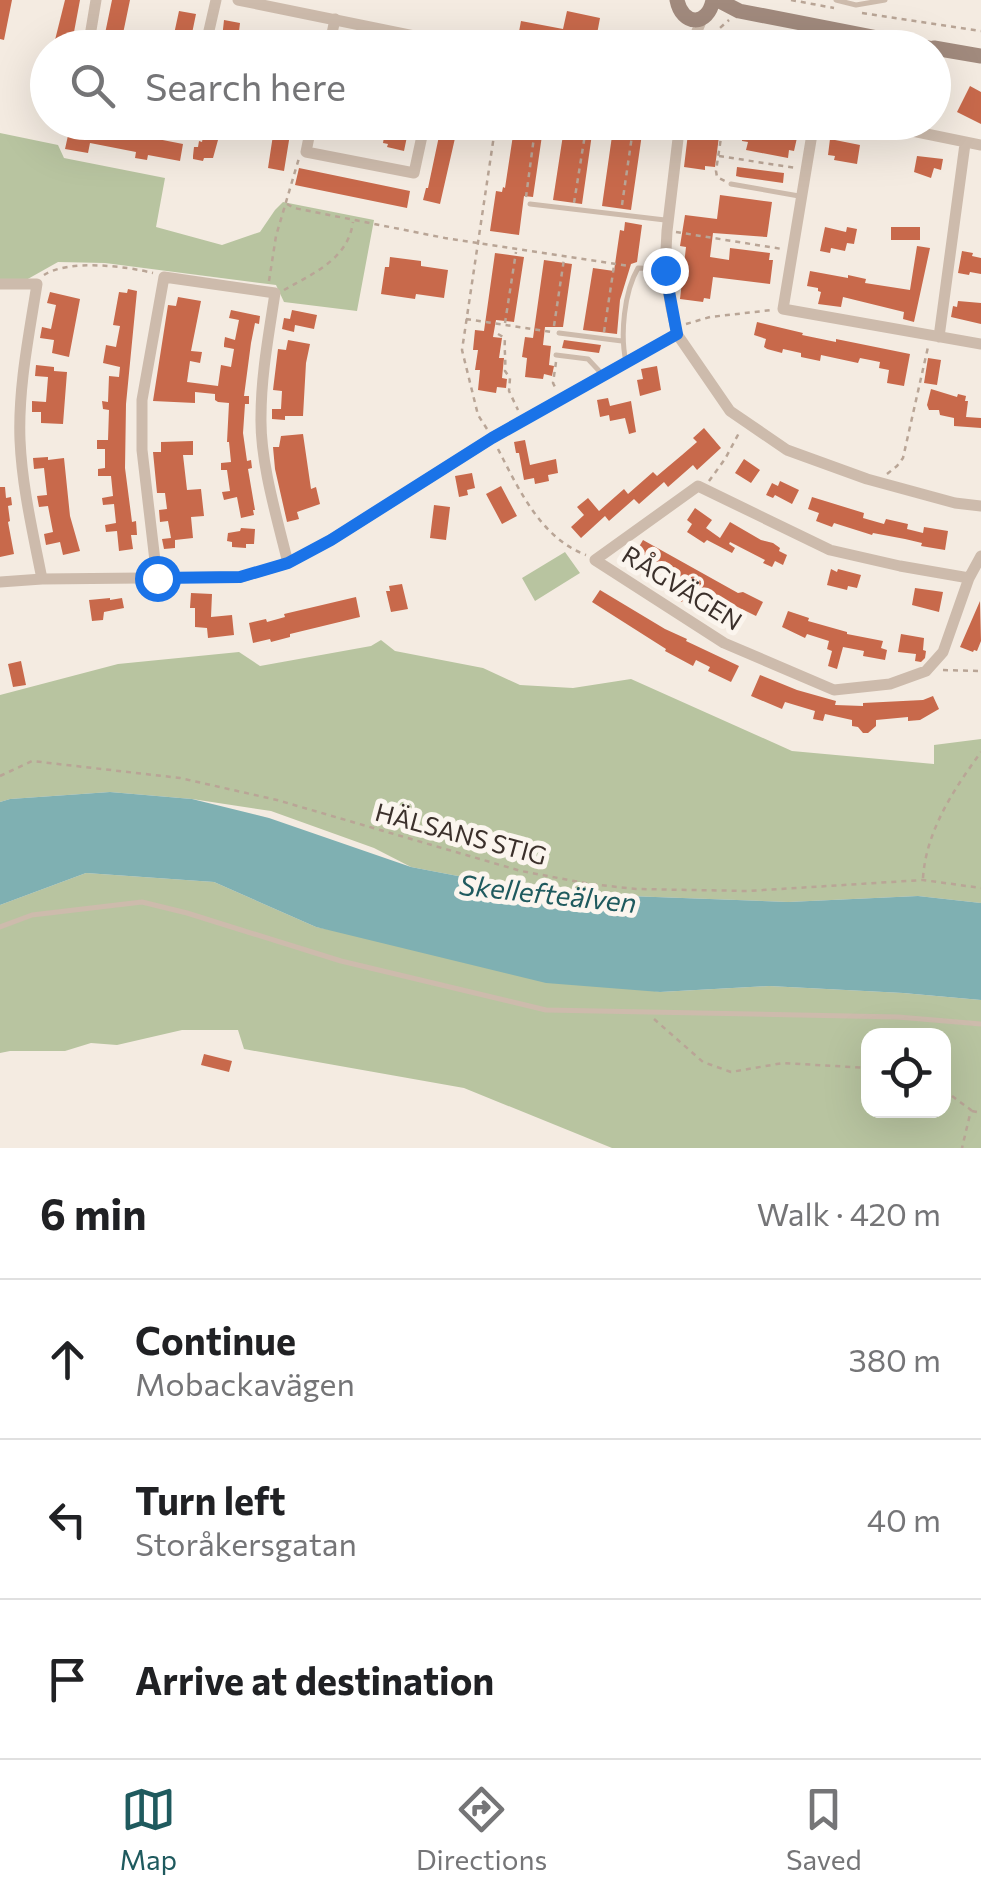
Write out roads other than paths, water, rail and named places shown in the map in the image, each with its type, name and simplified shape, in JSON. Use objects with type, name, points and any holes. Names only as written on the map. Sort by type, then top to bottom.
[{"type":"main road","points":[[675,5],[690,19],[710,8],[838,30]]},
{"type":"main road","points":[[951,51],[981,56]]},
{"type":"street","points":[[91,30],[96,0]]},
{"type":"street","points":[[209,30],[216,0]]},
{"type":"street","points":[[238,0],[381,30]]},
{"type":"street","points":[[675,5],[689,30]]},
{"type":"street","points":[[333,30],[335,19]]},
{"type":"street","points":[[308,140],[306,152],[414,173],[422,140]]},
{"type":"street","points":[[678,140],[665,270],[676,331],[730,411],[788,450],[879,482],[981,506]]},
{"type":"street","points":[[811,140],[784,309],[981,344]]},
{"type":"street","points":[[947,140],[981,145]]},
{"type":"street","points":[[935,337],[965,144]]},
{"type":"street","points":[[157,578],[142,450],[142,400],[164,277],[272,292],[260,419],[270,490],[288,563]]},
{"type":"street","points":[[0,284],[38,284],[25,360],[20,439],[26,503],[42,579]]},
{"type":"street","points":[[0,582],[240,577],[288,563],[676,331]]},
{"type":"street","name":"RÅGVÄGEN","points":[[698,486],[830,550],[969,578],[943,652],[926,672],[890,684],[834,690],[724,643],[596,560],[698,486]]},
{"type":"street","points":[[969,578],[981,556]]},
{"type":"lane","points":[[836,0],[856,5],[885,0]]},
{"type":"lane","points":[[731,184],[802,197]]},
{"type":"lane","points":[[530,204],[667,226]]},
{"type":"lane","points":[[626,362],[622,342],[632,278],[638,268],[665,270]]},
{"type":"lane","points":[[556,332],[622,342]]},
{"type":"lane","points":[[556,355],[588,359],[604,376]]},
{"type":"lane","points":[[0,927],[32,915],[142,902],[187,912],[342,961],[546,1010],[898,1017],[981,1024]]},
{"type":"water","name":"Skellefteälven","points":[[110,792],[192,799],[269,818],[411,867],[547,893],[788,902],[918,896],[981,903],[981,1000],[769,986],[660,992],[546,983],[316,927],[214,882],[86,873],[0,905],[0,802]]}]
